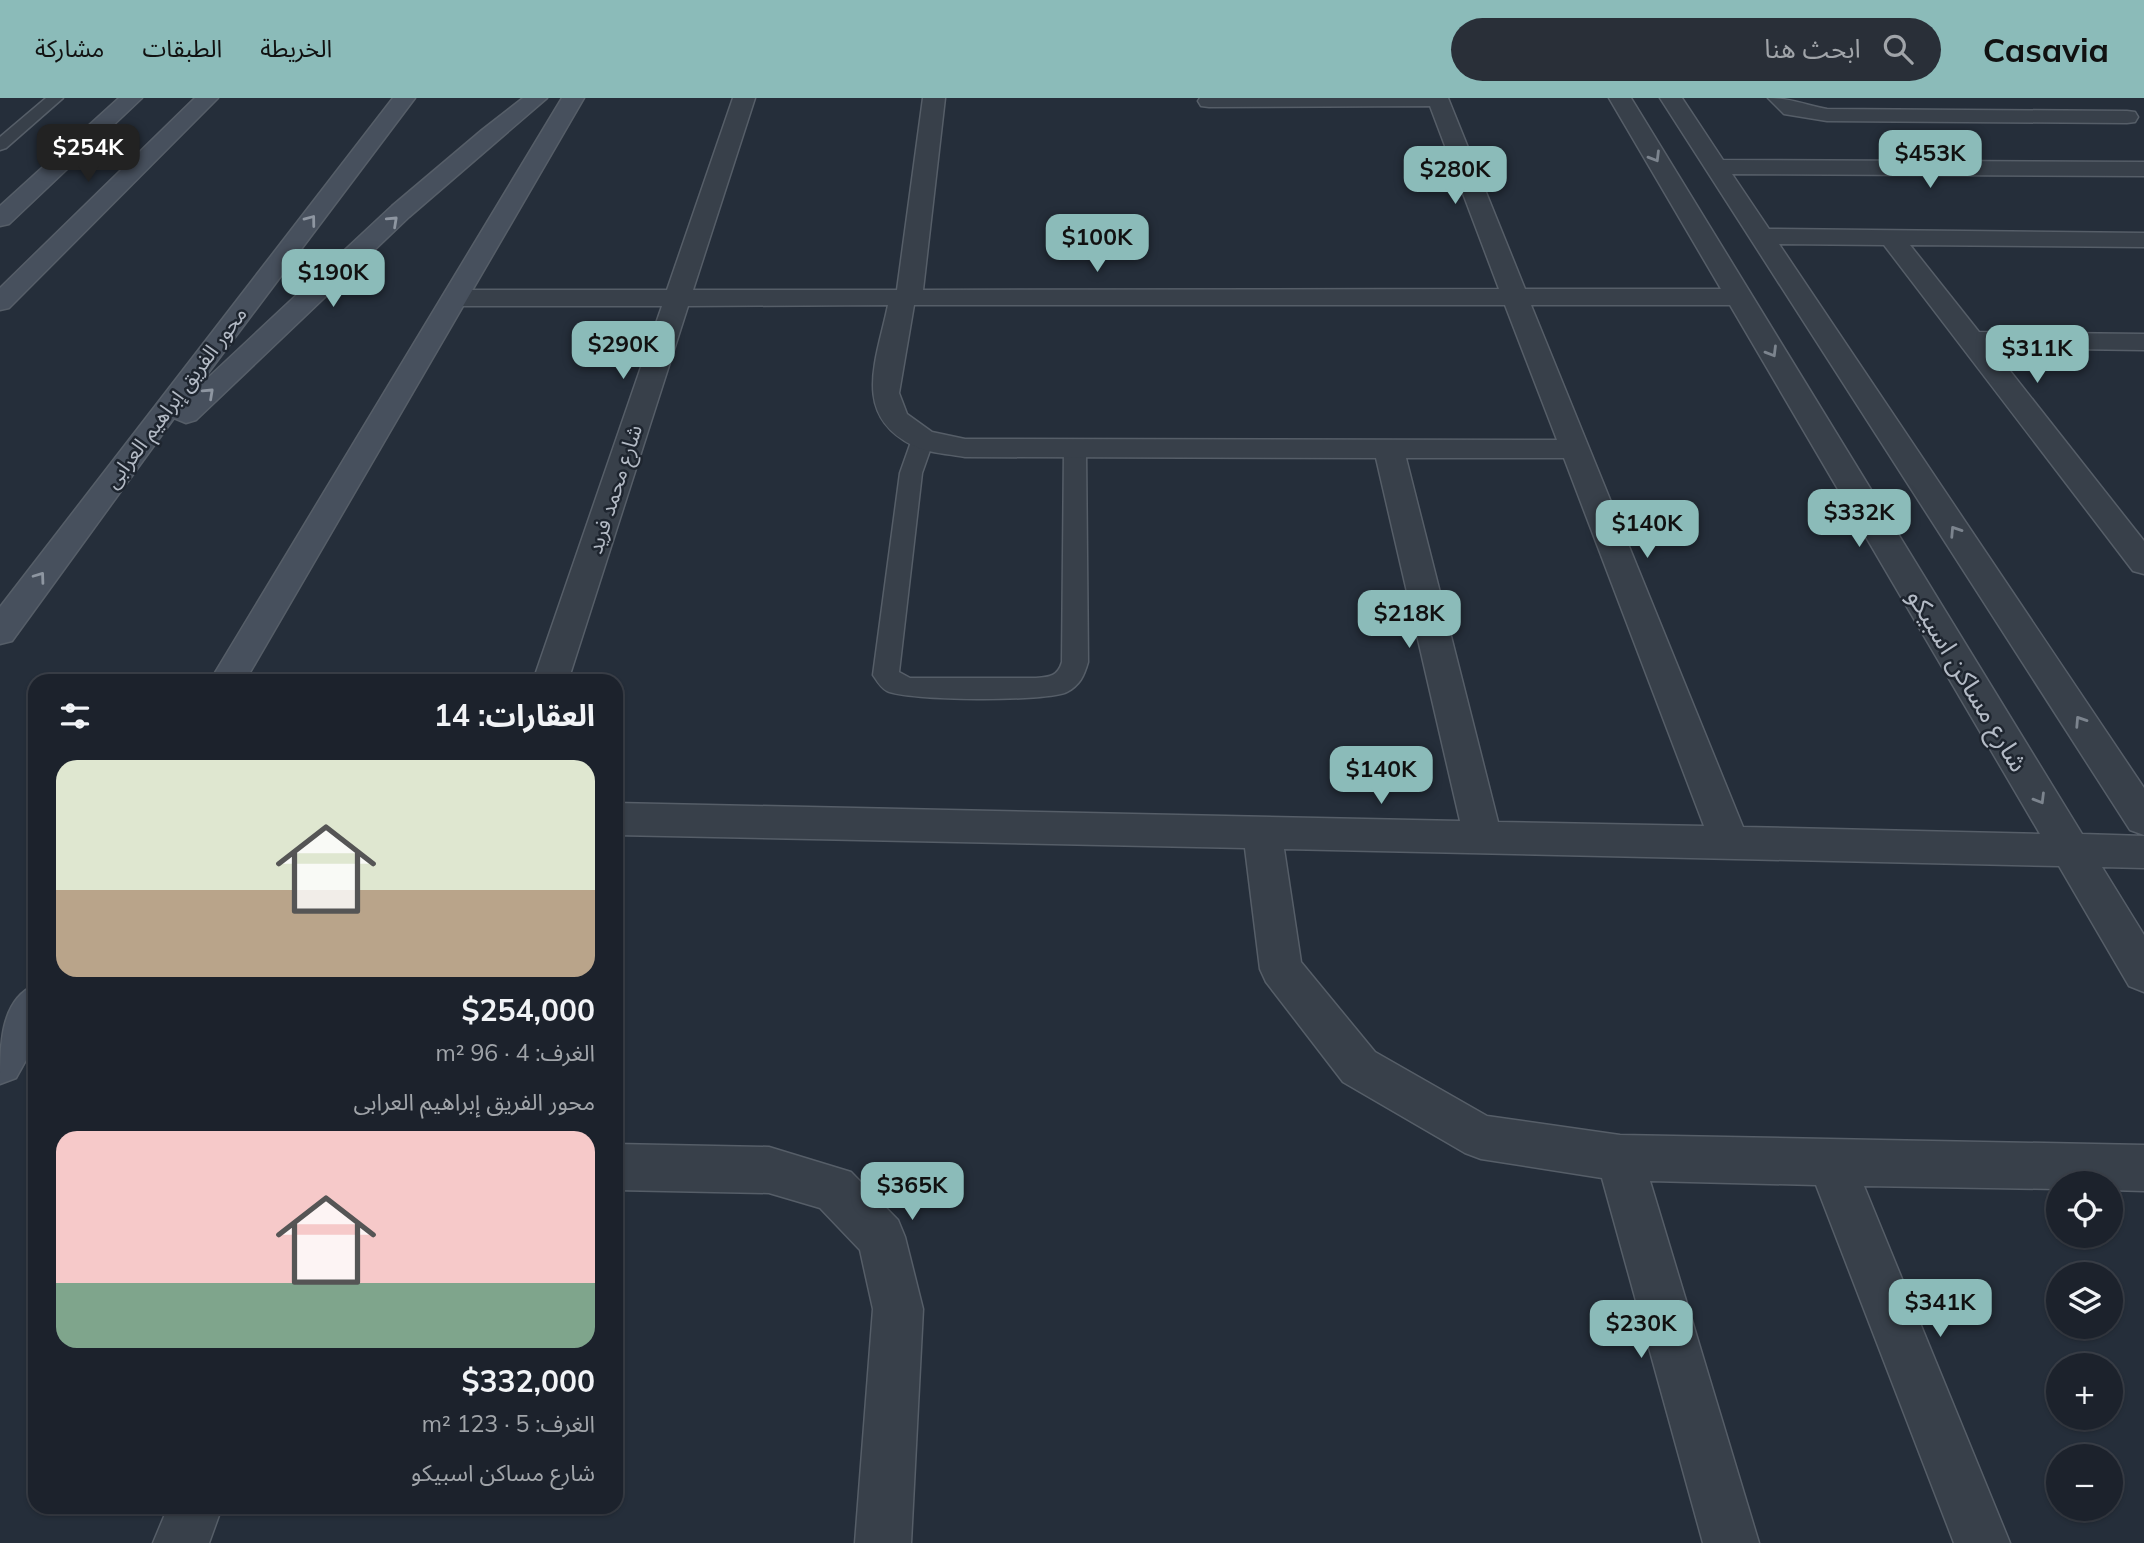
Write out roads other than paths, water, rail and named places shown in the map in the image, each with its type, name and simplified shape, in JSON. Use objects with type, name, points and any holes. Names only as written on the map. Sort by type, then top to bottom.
[{"type":"main road","points":[[0,219],[131,98]]},
{"type":"main road","points":[[0,302],[207,98]]},
{"type":"main road","name":"محور الفريق إبراهيم العرابى","points":[[0,632],[105,489],[404,98]]},
{"type":"main road","points":[[105,489],[434,182],[487,135],[536,98]]},
{"type":"main road","points":[[231,674],[573,98]]},
{"type":"main road","points":[[84,173],[104,124]]},
{"type":"main road","points":[[55,247],[75,198]]},
{"type":"main road","points":[[0,1063],[28,1016]]},
{"type":"street","name":"شارع محمد فريد","points":[[552,674],[744,98]]},
{"type":"street","points":[[933,98],[905,298],[885,393],[894,418],[923,439],[965,448],[1575,449]]},
{"type":"street","name":"شارع مساكن اسبيكو","points":[[1620,98],[2144,973]]},
{"type":"street","points":[[1671,98],[2144,819]]},
{"type":"street","points":[[1779,98],[1792,109],[1826,116],[2127,117]]},
{"type":"street","points":[[2105,98],[2144,132]]},
{"type":"street","points":[[1209,101],[1437,99],[1730,843]]},
{"type":"street","points":[[1716,167],[2144,169]]},
{"type":"street","points":[[1761,236],[2144,240]]},
{"type":"street","points":[[1891,237],[2144,563]]},
{"type":"street","points":[[455,298],[1739,297]]},
{"type":"street","points":[[1971,340],[2144,342]]},
{"type":"street","points":[[1389,449],[1482,838]]},
{"type":"street","points":[[623,819],[2144,852]]},
{"type":"street","points":[[1262,833],[1281,969],[1359,1067],[1481,1137],[1620,1158],[2144,1168]]},
{"type":"street","points":[[1620,1158],[1731,1543]]},
{"type":"street","points":[[1831,1162],[1982,1543]]},
{"type":"street","points":[[623,1167],[769,1170],[834,1189],[881,1237],[898,1309],[883,1543]]},
{"type":"street","points":[[181,1543],[192,1514]]},
{"type":"lane","points":[[0,145],[55,98]]},
{"type":"lane","points":[[923,439],[911,473],[886,663],[886,675],[895,684],[910,688],[1036,688],[1056,686],[1071,676],[1075,662],[1075,449]]}]
